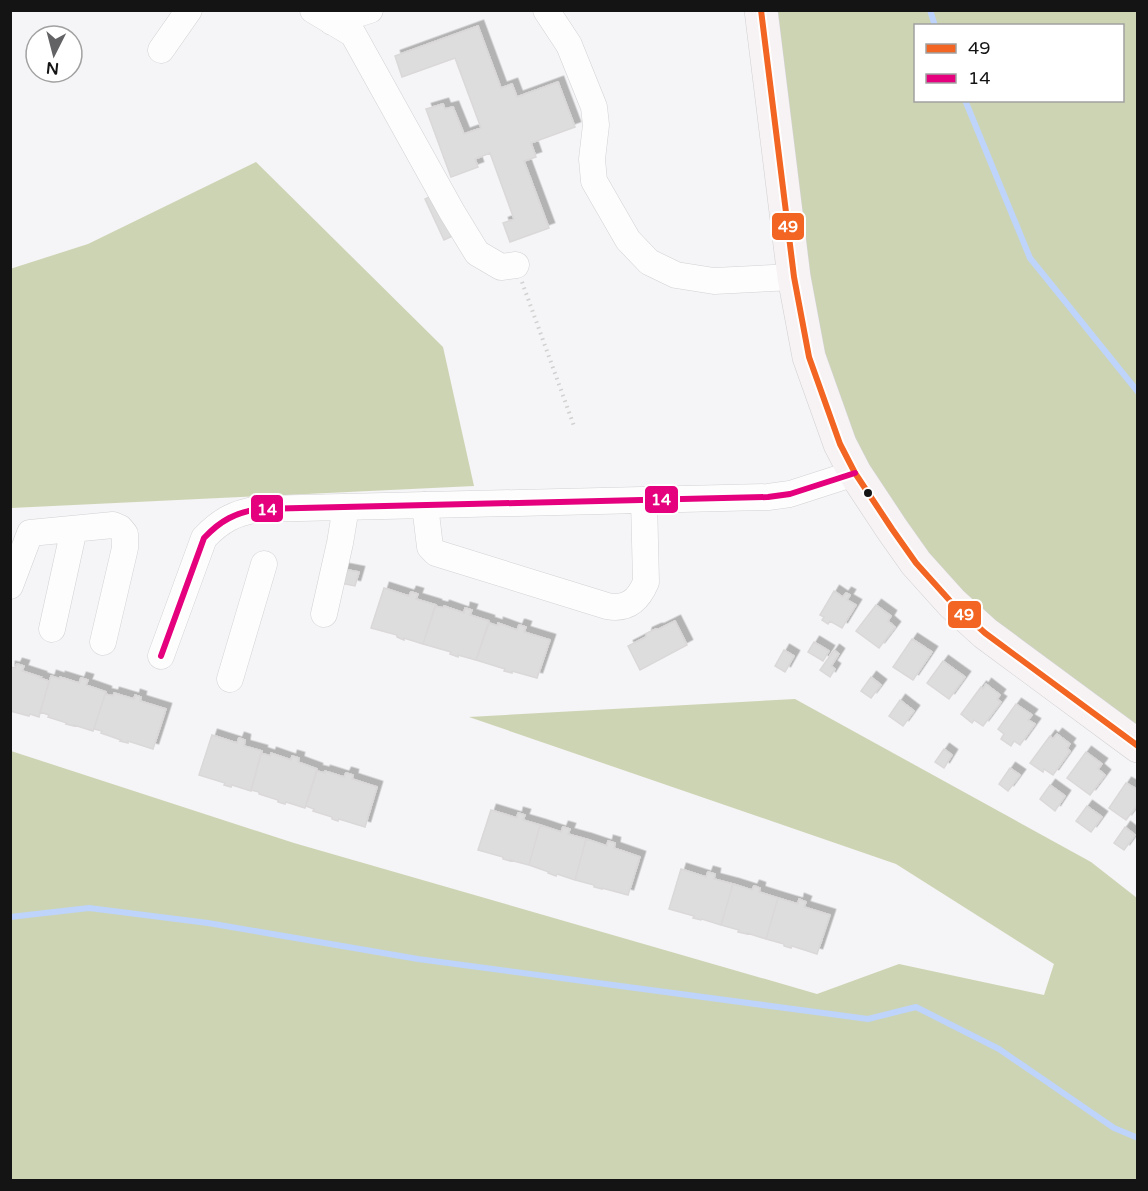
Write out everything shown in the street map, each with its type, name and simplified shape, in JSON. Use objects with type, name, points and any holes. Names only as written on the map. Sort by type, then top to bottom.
[{"type":"main road","points":[[761,10],[794,277],[809,357],[840,444],[855,473],[892,529],[916,563],[952,603],[985,633],[1137,746]]},
{"type":"street","points":[[162,50],[189,10]]},
{"type":"street","points":[[323,16],[370,10]]},
{"type":"street","points":[[546,10],[569,45],[594,107],[596,125],[592,159],[594,181],[628,240],[649,262],[676,275],[714,281],[794,277]]},
{"type":"street","points":[[323,16],[353,34],[477,253],[501,267],[516,265]]},
{"type":"street","points":[[161,656],[204,538],[225,519],[245,511],[768,497],[790,494],[855,473]]},
{"type":"street","points":[[425,505],[430,547],[436,553],[618,608],[632,602],[642,592],[646,582],[644,500]]},
{"type":"street","points":[[324,614],[346,507]]},
{"type":"street","points":[[10,586],[30,533],[113,525],[120,528],[125,534],[125,548],[103,642]]},
{"type":"street","points":[[52,629],[74,529]]},
{"type":"street","points":[[230,679],[264,564]]},
{"type":"path","points":[[516,265],[574,426]]},
{"type":"green space","points":[[761,11],[1137,11],[1137,746],[985,633],[840,444]]},
{"type":"green space","points":[[256,162],[443,347],[474,486],[11,508],[10,269],[88,244]]},
{"type":"green space","points":[[795,699],[1091,862],[1137,898],[1137,1180],[11,1180],[11,751],[294,843],[817,994],[899,964],[1044,995],[1054,964],[896,864],[469,717]]},
{"type":"building","points":[[478,26],[501,88],[512,84],[517,97],[558,82],[575,127],[531,143],[536,157],[524,161],[549,228],[510,242],[503,223],[514,219],[490,153],[475,159],[478,167],[451,177],[426,109],[443,104],[445,109],[453,107],[464,134],[481,128],[455,58],[402,77],[395,56]]},
{"type":"building","points":[[437,193],[457,234],[444,240],[425,199]]},
{"type":"building","points":[[343,569],[359,572],[355,586],[340,583]]},
{"type":"building","points":[[384,588],[409,596],[411,592],[418,594],[416,599],[436,605],[423,644],[371,628]]},
{"type":"building","points":[[834,591],[843,597],[846,593],[850,595],[847,600],[856,605],[842,628],[830,621],[828,624],[822,620],[824,617],[820,615]]},
{"type":"building","points":[[876,605],[891,616],[888,621],[895,627],[879,648],[856,631]]},
{"type":"building","points":[[435,606],[443,608],[444,606],[464,613],[465,608],[472,610],[470,615],[489,621],[476,660],[458,655],[458,657],[450,654],[451,652],[423,644]]},
{"type":"building","points":[[675,621],[687,645],[640,670],[628,646],[646,637],[647,633]]},
{"type":"building","points":[[489,623],[498,626],[498,623],[517,630],[520,625],[526,627],[524,632],[550,640],[537,678],[504,671],[505,669],[476,660]]},
{"type":"building","points":[[912,639],[932,652],[913,680],[893,667]]},
{"type":"building","points":[[814,642],[829,651],[823,661],[808,652]]},
{"type":"building","points":[[784,650],[794,656],[785,672],[775,666]]},
{"type":"building","points":[[834,650],[839,654],[831,666],[835,669],[830,677],[820,670]]},
{"type":"building","points":[[943,661],[965,677],[949,699],[927,683]]},
{"type":"building","points":[[17,664],[24,666],[22,671],[49,681],[39,717],[10,711],[10,667],[15,668]]},
{"type":"building","points":[[51,676],[79,683],[81,678],[88,680],[86,685],[106,692],[93,731],[66,724],[40,712]]},
{"type":"building","points":[[871,677],[881,685],[871,698],[861,691]]},
{"type":"building","points":[[986,684],[1000,695],[997,699],[1001,702],[983,726],[974,720],[972,723],[961,714],[981,687],[983,689]]},
{"type":"building","points":[[114,693],[134,699],[135,695],[141,697],[140,701],[166,709],[153,749],[128,741],[128,743],[120,741],[94,729],[105,694],[113,696]]},
{"type":"building","points":[[900,700],[914,711],[903,726],[889,716]]},
{"type":"building","points":[[1016,704],[1032,715],[1028,720],[1035,724],[1020,745],[1014,741],[1011,746],[1001,739],[1004,734],[998,729]]},
{"type":"building","points":[[1057,734],[1070,744],[1067,748],[1070,751],[1053,775],[1044,769],[1043,772],[1030,763],[1050,736],[1053,739]]},
{"type":"building","points":[[212,735],[237,743],[239,738],[245,740],[244,746],[262,751],[251,791],[224,785],[225,783],[199,775]]},
{"type":"building","points":[[944,749],[952,755],[944,768],[935,762]]},
{"type":"building","points":[[1086,752],[1102,764],[1098,769],[1105,775],[1090,795],[1067,778]]},
{"type":"building","points":[[261,753],[270,756],[271,753],[291,760],[292,756],[299,758],[298,762],[317,769],[305,808],[278,802],[278,800],[251,790]]},
{"type":"building","points":[[1010,768],[1020,775],[1008,791],[999,784]]},
{"type":"building","points":[[317,771],[344,777],[346,773],[353,775],[352,779],[377,787],[365,827],[332,819],[306,806]]},
{"type":"building","points":[[1126,783],[1138,790],[1138,804],[1126,820],[1109,808]]},
{"type":"building","points":[[1050,785],[1065,796],[1055,811],[1040,799]]},
{"type":"building","points":[[1087,806],[1102,817],[1091,832],[1076,821]]},
{"type":"building","points":[[491,810],[517,818],[518,813],[525,815],[523,820],[540,825],[529,865],[478,850]]},
{"type":"building","points":[[540,825],[561,832],[563,827],[570,829],[568,834],[586,839],[575,880],[557,874],[556,876],[529,865]]},
{"type":"building","points":[[1125,827],[1135,835],[1124,850],[1114,843]]},
{"type":"building","points":[[586,839],[607,846],[608,841],[615,843],[614,848],[640,857],[628,895],[575,880]]},
{"type":"building","points":[[681,869],[706,877],[708,872],[715,874],[714,879],[733,884],[721,925],[669,909]]},
{"type":"building","points":[[733,884],[752,890],[754,886],[760,888],[759,892],[778,898],[766,939],[721,925]]},
{"type":"building","points":[[778,898],[798,904],[799,899],[806,902],[804,907],[830,915],[817,954],[766,939]]},
{"type":"waterway","points":[[930,10],[934,24]]},
{"type":"waterway","points":[[966,102],[1030,258],[1138,392]]},
{"type":"waterway","points":[[10,917],[89,908],[208,923],[418,959],[868,1019],[916,1007],[999,1049],[1114,1128],[1138,1138]]},
{"type":"transit line","name":"49","points":[[761,10],[794,277],[809,357],[840,444],[855,473],[892,529],[916,563],[952,603],[985,633],[1138,746]]},
{"type":"transit line","name":"14","points":[[161,656],[204,538],[216,526],[243,513],[259,509],[768,497],[790,494],[855,473]]}]
